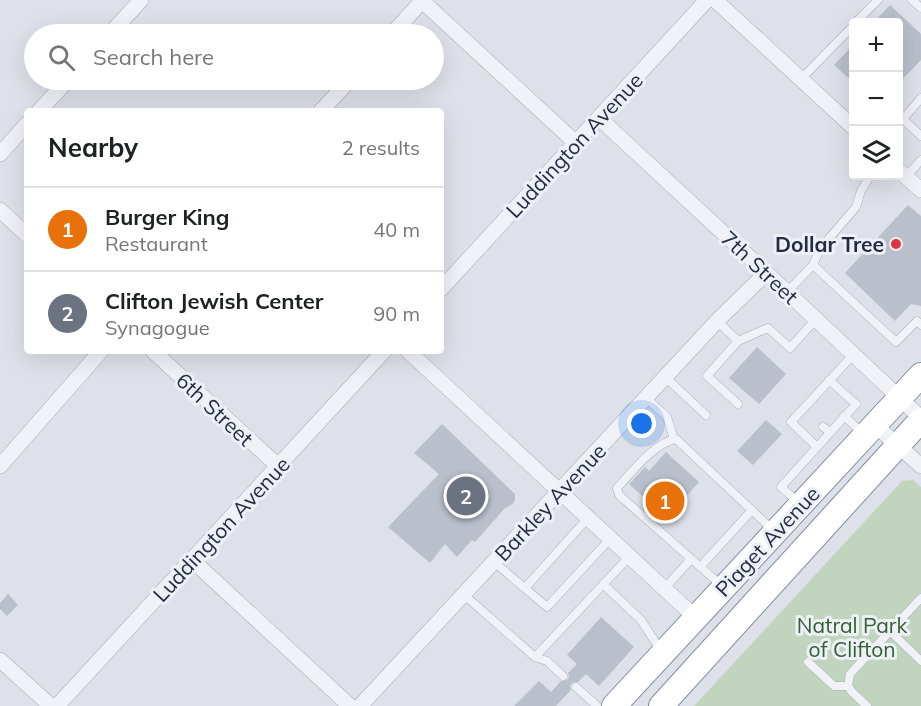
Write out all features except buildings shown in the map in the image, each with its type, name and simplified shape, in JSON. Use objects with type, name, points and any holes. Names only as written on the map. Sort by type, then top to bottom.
[{"type":"highway","name":"Piaget Avenue","points":[[614,706],[921,375]]},
{"type":"highway","name":"Piaget Avenue","points":[[661,706],[921,419]]},
{"type":"street","points":[[119,24],[141,0]]},
{"type":"street","points":[[401,24],[422,0],[576,143]]},
{"type":"street","name":"Luddington Avenue","points":[[444,286],[707,0]]},
{"type":"street","points":[[715,0],[852,126]]},
{"type":"street","points":[[42,108],[59,90]]},
{"type":"street","points":[[324,108],[341,90]]},
{"type":"street","name":"7th Street","points":[[599,118],[921,419]]},
{"type":"street","points":[[0,154],[24,127]]},
{"type":"street","points":[[903,174],[921,190]]},
{"type":"street","points":[[0,210],[24,232]]},
{"type":"street","name":"Barkley Avenue","points":[[360,706],[717,321],[766,273]]},
{"type":"street","points":[[0,466],[98,354]]},
{"type":"street","name":"6th Street","points":[[156,354],[278,466]]},
{"type":"street","name":"Luddington Avenue","points":[[57,706],[381,354]]},
{"type":"street","points":[[411,354],[696,618]]},
{"type":"street","points":[[870,430],[898,445],[921,466]]},
{"type":"street","points":[[192,560],[350,706]]},
{"type":"street","points":[[0,660],[51,706]]},
{"type":"lane","points":[[861,18],[878,0]]},
{"type":"lane","points":[[912,0],[921,8]]},
{"type":"lane","points":[[801,79],[849,30]]},
{"type":"lane","points":[[921,98],[903,119],[921,136]]},
{"type":"lane","points":[[903,172],[921,160]]},
{"type":"lane","points":[[787,292],[813,265],[820,249],[856,207],[868,180]]},
{"type":"lane","points":[[813,265],[896,342],[917,321],[921,325]]},
{"type":"lane","points":[[738,404],[707,376],[738,341],[768,328],[790,348],[816,319]]},
{"type":"lane","points":[[717,321],[738,341]]},
{"type":"lane","points":[[817,447],[790,422],[805,411],[854,354]]},
{"type":"lane","points":[[665,377],[706,415]]},
{"type":"lane","points":[[800,505],[781,487],[830,432],[840,417],[856,404],[830,380]]},
{"type":"lane","points":[[646,398],[667,417],[674,439]]},
{"type":"lane","points":[[840,417],[870,430]]},
{"type":"lane","points":[[823,427],[830,432]]},
{"type":"lane","points":[[724,588],[619,495],[617,488],[659,445],[676,439],[775,532]]},
{"type":"lane","points":[[700,567],[752,510]]},
{"type":"lane","points":[[525,588],[588,518]]},
{"type":"lane","points":[[494,562],[547,607],[610,539]]},
{"type":"lane","points":[[535,657],[629,556]]},
{"type":"lane","points":[[664,589],[691,559]]},
{"type":"lane","points":[[603,584],[641,620],[663,654]]},
{"type":"lane","points":[[464,594],[535,657],[547,661],[563,676]]},
{"type":"lane","points":[[867,706],[848,686],[850,674],[921,598]]},
{"type":"lane","points":[[890,631],[921,662]]},
{"type":"lane","points":[[808,662],[834,686],[848,686]]},
{"type":"lane","points":[[576,687],[597,706]]},
{"type":"green space","name":"Natral Park of Clifton","points":[[913,480],[921,487],[921,706],[694,706],[902,481]]},
{"type":"place","name":"Dollar Tree","points":[[896,244]]},
{"type":"place","name":"Clifton Jewish Center","points":[[466,496]]},
{"type":"place","name":"Burger King","points":[[665,501]]}]
